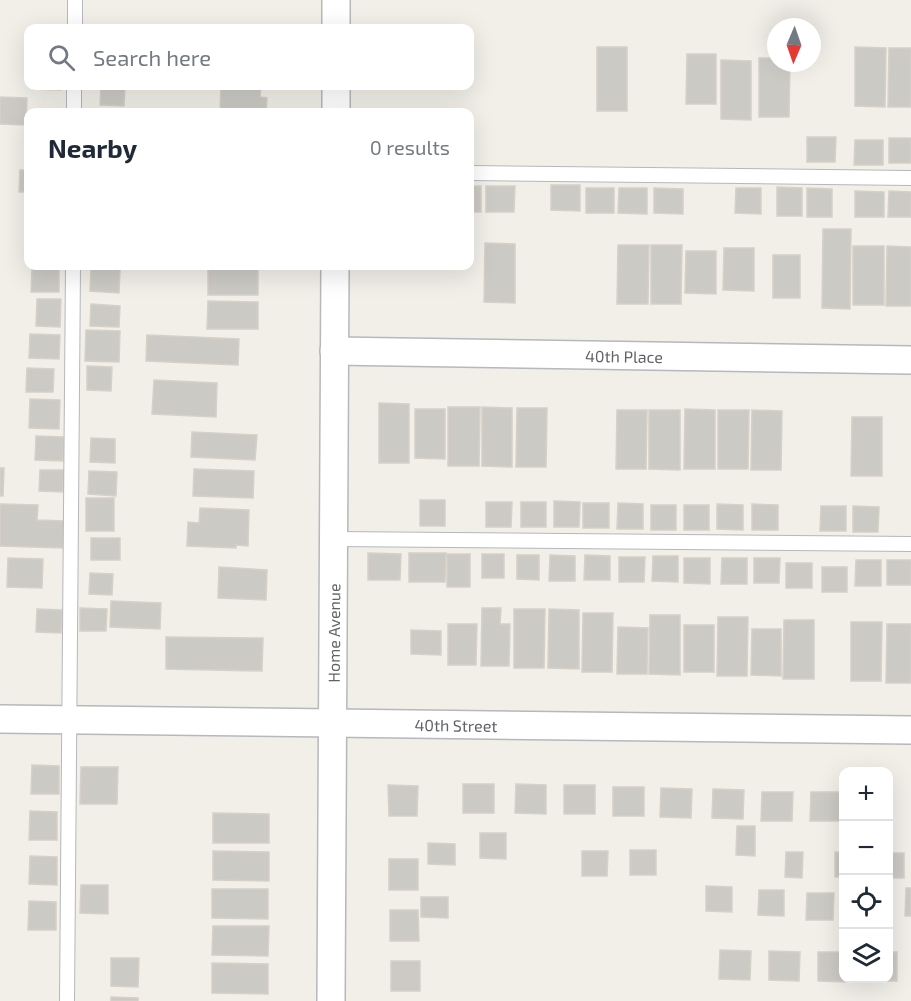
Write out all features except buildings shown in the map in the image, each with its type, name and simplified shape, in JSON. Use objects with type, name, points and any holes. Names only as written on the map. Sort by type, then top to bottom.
[{"type":"street","points":[[336,0],[336,24]]},
{"type":"street","points":[[336,90],[336,108]]},
{"type":"street","name":"Home Avenue","points":[[331,1001],[335,270]]},
{"type":"street","name":"40th Place","points":[[334,351],[911,360]]},
{"type":"street","name":"40th Street","points":[[0,719],[911,730]]},
{"type":"lane","points":[[75,0],[75,24]]},
{"type":"lane","points":[[74,90],[74,108]]},
{"type":"lane","points":[[474,173],[911,178]]},
{"type":"lane","points":[[67,1001],[73,270]]},
{"type":"lane","points":[[334,539],[911,544]]}]
